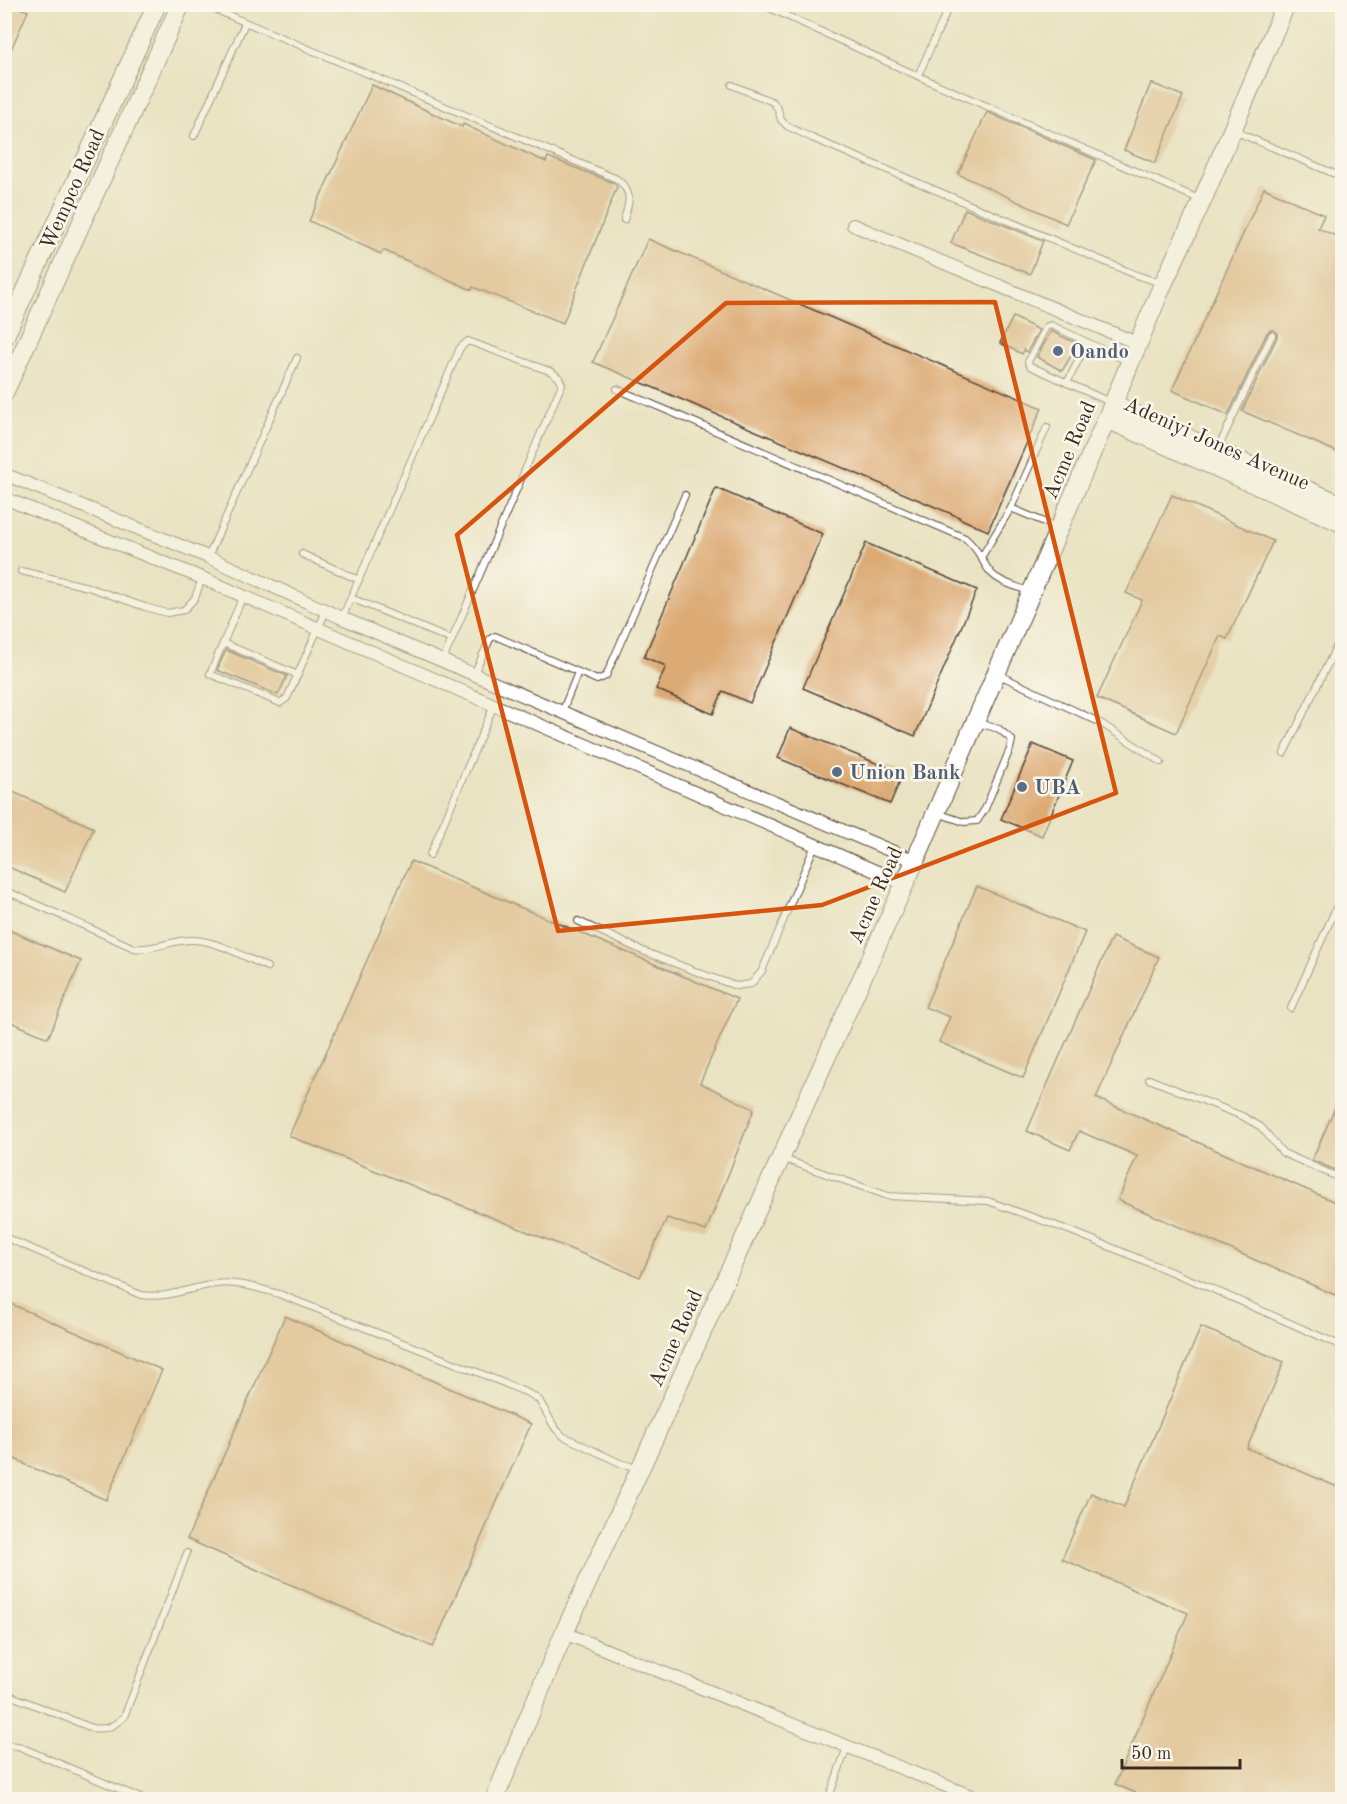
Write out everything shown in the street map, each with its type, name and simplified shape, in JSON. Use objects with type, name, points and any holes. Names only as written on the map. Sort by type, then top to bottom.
[{"type":"street","name":"Wempco Road","points":[[4,338],[8,317],[157,4]]},
{"type":"street","name":"Wempco Road","points":[[4,393],[181,4]]},
{"type":"street","name":"Acme Road","points":[[494,1800],[564,1633],[905,884],[1286,4]]},
{"type":"street","points":[[853,225],[1139,344]]},
{"type":"street","name":"Adeniyi Jones Avenue","points":[[1110,411],[1216,451],[1342,505]]},
{"type":"street","name":"Adeniyi Jones Avenue","points":[[1110,411],[1342,523]]},
{"type":"street","points":[[4,474],[208,557],[342,618],[915,861]]},
{"type":"street","points":[[4,498],[202,578],[905,884]]},
{"type":"street","points":[[714,802],[723,780]]},
{"type":"street","points":[[564,1633],[981,1800]]},
{"type":"lane","points":[[202,4],[617,179],[628,192],[629,199],[624,220]]},
{"type":"lane","points":[[918,76],[950,4]]},
{"type":"lane","points":[[764,5],[918,76],[1202,201]]},
{"type":"lane","points":[[194,136],[245,23]]},
{"type":"lane","points":[[732,85],[773,102],[781,120],[787,126],[812,138],[1163,284]]},
{"type":"lane","points":[[1231,130],[1342,177]]},
{"type":"lane","points":[[1110,411],[1067,383],[1030,366],[1028,362],[1048,326],[1051,325],[1131,363]]},
{"type":"lane","points":[[1216,451],[1272,335]]},
{"type":"lane","points":[[342,618],[460,348],[468,341],[552,372],[562,384],[443,660]]},
{"type":"lane","points":[[1067,383],[1087,343]]},
{"type":"lane","points":[[208,557],[297,358]]},
{"type":"lane","points":[[617,389],[965,538],[975,546],[994,576],[1032,593]]},
{"type":"lane","points":[[982,556],[1011,508],[1047,427]]},
{"type":"lane","points":[[474,674],[490,639],[495,636],[597,680],[606,676],[685,495]]},
{"type":"lane","points":[[1011,508],[1059,529]]},
{"type":"lane","points":[[302,554],[359,580]]},
{"type":"lane","points":[[21,571],[88,587],[145,608],[167,613],[184,610],[195,598],[202,578]]},
{"type":"lane","points":[[243,596],[210,671],[212,675],[280,703],[287,698],[326,611]]},
{"type":"lane","points":[[351,598],[452,640]]},
{"type":"lane","points":[[1284,753],[1342,635]]},
{"type":"lane","points":[[223,642],[298,675]]},
{"type":"lane","points":[[562,712],[578,672]]},
{"type":"lane","points":[[997,673],[1099,722],[1161,762]]},
{"type":"lane","points":[[430,855],[494,705]]},
{"type":"lane","points":[[936,813],[964,822],[978,821],[985,809],[1012,740],[999,729],[976,722]]},
{"type":"lane","points":[[578,921],[643,951],[705,975],[736,986],[751,984],[762,971],[816,845]]},
{"type":"lane","points":[[4,890],[134,948],[143,950],[191,940],[213,943],[267,968]]},
{"type":"lane","points":[[1291,1008],[1342,895]]},
{"type":"lane","points":[[1149,1079],[1242,1116],[1261,1127],[1283,1153],[1342,1179]]},
{"type":"lane","points":[[780,1158],[888,1196],[988,1201],[1071,1231],[1342,1346]]},
{"type":"lane","points":[[4,1237],[141,1295],[156,1297],[215,1284],[250,1286],[279,1294],[530,1394],[539,1400],[555,1428],[563,1436],[640,1469]]},
{"type":"lane","points":[[4,1693],[92,1728],[103,1730],[114,1725],[124,1717],[187,1553]]},
{"type":"lane","points":[[4,1745],[18,1746],[145,1800]]},
{"type":"lane","points":[[828,1800],[847,1747]]},
{"type":"highlighted area","points":[[995,302],[1116,793],[822,905],[558,931],[457,535],[726,303]]},
{"type":"building","points":[[9,4],[28,11],[4,65],[4,14]]},
{"type":"building","points":[[1151,83],[1183,96],[1155,163],[1124,150]]},
{"type":"building","points":[[372,85],[462,127],[463,124],[546,162],[548,157],[614,183],[617,187],[563,323],[473,287],[472,290],[383,250],[381,254],[309,221]]},
{"type":"building","points":[[987,112],[1096,160],[1066,224],[958,174]]},
{"type":"building","points":[[1264,188],[1324,215],[1318,228],[1342,239],[1342,454],[1242,411],[1277,337],[1274,330],[1267,333],[1228,415],[1172,390]]},
{"type":"building","points":[[965,209],[1043,241],[1030,274],[951,243]]},
{"type":"building","points":[[648,239],[1042,408],[988,531],[593,362]]},
{"type":"building","points":[[1013,317],[1039,330],[1027,352],[1024,350],[1022,354],[1000,343]]},
{"type":"building","points":[[1051,331],[1078,344],[1062,371],[1037,357]]},
{"type":"building","points":[[716,488],[823,534],[750,703],[723,691],[713,714],[656,689],[666,666],[644,657]]},
{"type":"building","points":[[1172,495],[1273,541],[1227,639],[1220,636],[1176,733],[1097,698],[1142,600],[1126,593]]},
{"type":"building","points":[[866,543],[977,590],[915,736],[803,688]]},
{"type":"building","points":[[226,650],[287,676],[278,695],[217,670]]},
{"type":"building","points":[[790,728],[903,774],[890,804],[778,758]]},
{"type":"building","points":[[1033,744],[1073,761],[1042,836],[1001,819]]},
{"type":"building","points":[[4,788],[94,828],[65,892],[4,865]]},
{"type":"building","points":[[411,861],[737,999],[700,1083],[754,1109],[706,1231],[667,1218],[640,1277],[289,1136]]},
{"type":"building","points":[[977,886],[1085,932],[1023,1078],[939,1042],[950,1017],[925,1007]]},
{"type":"building","points":[[4,928],[81,961],[48,1038],[4,1019]]},
{"type":"building","points":[[1112,937],[1159,957],[1096,1098],[1342,1205],[1342,1298],[1118,1200],[1137,1156],[1079,1131],[1070,1150],[1027,1131]]},
{"type":"building","points":[[1342,1092],[1342,1173],[1312,1160]]},
{"type":"building","points":[[4,1301],[162,1370],[106,1500],[4,1454]]},
{"type":"building","points":[[285,1316],[531,1424],[433,1647],[187,1539]]},
{"type":"building","points":[[1201,1327],[1284,1362],[1247,1448],[1342,1489],[1342,1800],[1152,1800],[1115,1784],[1188,1613],[1062,1559],[1091,1493],[1124,1507]]},
{"type":"place","name":"Oando","points":[[1058,351]]},
{"type":"place","name":"Union Bank","points":[[837,772]]},
{"type":"place","name":"UBA","points":[[1022,787]]}]
